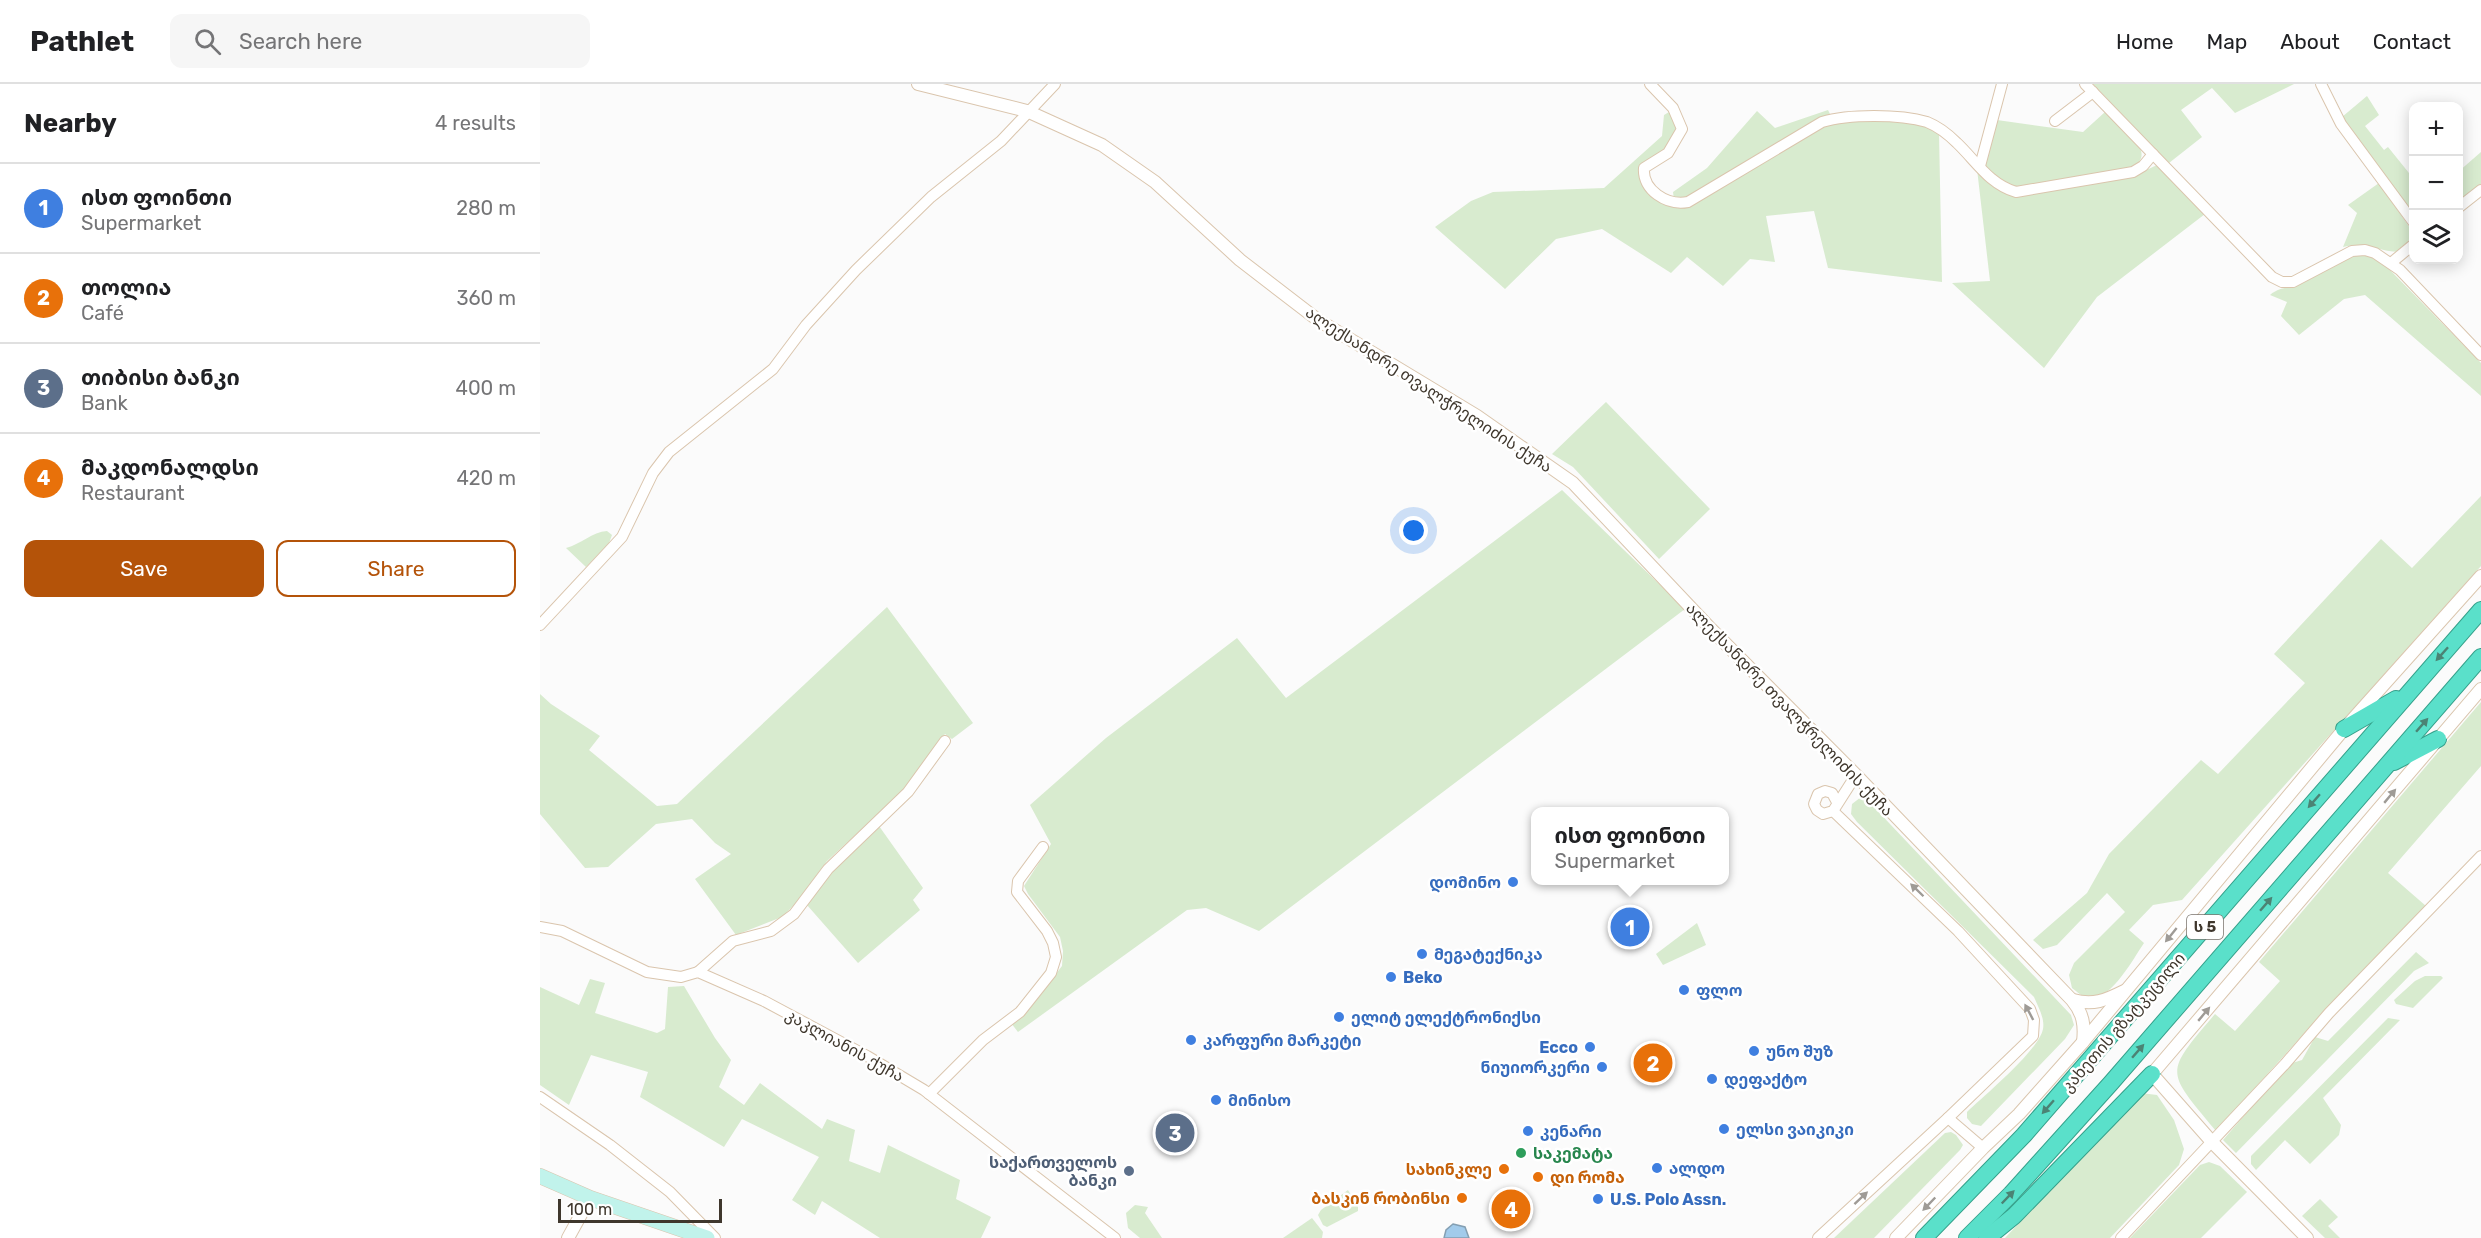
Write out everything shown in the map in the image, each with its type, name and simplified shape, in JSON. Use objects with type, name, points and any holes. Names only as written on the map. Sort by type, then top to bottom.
[{"type":"highway","name":"კახეთის გზატკეცილი","points":[[1924,1238],[2024,1135],[2481,610]]},
{"type":"highway","name":"კახეთის გზატკეცილი","points":[[1967,1238],[2011,1194],[2111,1083],[2481,657]]},
{"type":"highway","points":[[2344,729],[2407,693]]},
{"type":"highway","points":[[2385,767],[2438,739]]},
{"type":"highway","points":[[1987,1238],[2013,1216],[2152,1074]]},
{"type":"main road","points":[[540,1176],[590,1198],[707,1238]]},
{"type":"street","name":"ალექსანდრე თვალჭრელიძის ქუჩა","points":[[918,84],[1027,111],[1102,145],[1130,163],[1172,196],[1240,260],[1318,320],[1477,416],[1528,449],[1573,483],[1711,629],[1856,775],[2072,1000],[2080,1010],[2085,1025],[2083,1042]]},
{"type":"street","points":[[540,625],[622,537],[653,473],[669,452],[773,369],[806,325],[856,270],[931,197],[1000,141],[1054,84]]},
{"type":"street","points":[[1650,84],[1673,108],[1682,129],[1668,153],[1644,168],[1643,177],[1646,186],[1655,193],[1667,201],[1678,204],[1688,202],[1822,122],[1835,118],[1889,117],[1928,123],[1956,141],[1996,184],[2016,192],[2133,172],[2143,166],[2153,154]]},
{"type":"street","points":[[1980,166],[2002,84]]},
{"type":"street","points":[[2321,84],[2341,124],[2409,216]]},
{"type":"street","points":[[2055,121],[2089,88],[2264,270],[2282,282],[2293,282],[2352,251],[2365,250],[2375,253],[2391,263],[2481,355]]},
{"type":"street","points":[[2463,204],[2481,190]]},
{"type":"street","points":[[2391,263],[2409,248]]},
{"type":"street","points":[[1896,1238],[2019,1114],[2083,1042],[2344,729],[2481,576]]},
{"type":"street","points":[[2307,1238],[2212,1142],[2152,1074],[2481,689]]},
{"type":"street","points":[[698,972],[733,940],[771,931],[794,914],[828,869],[908,792],[945,741]]},
{"type":"street","points":[[1856,775],[1835,806],[1823,814],[1815,807],[1815,797],[1821,792],[1856,775]]},
{"type":"street","points":[[1818,1238],[1948,1118],[2032,1035],[2034,1020],[2030,1009],[1958,931],[1835,806],[1834,795],[1827,791]]},
{"type":"street","points":[[929,1094],[984,1040],[1020,1012],[1051,973],[1056,957],[1053,943],[1047,931],[1017,892],[1018,881],[1043,847]]},
{"type":"street","points":[[2121,1238],[2285,1064],[2329,1013],[2481,856]]},
{"type":"street","name":"კაკლიანის ქუჩა","points":[[542,930],[562,931],[647,972],[681,976],[698,972],[764,1001],[867,1056],[929,1094],[1115,1238]]},
{"type":"street","points":[[2072,1000],[2086,1004],[2100,1002],[2130,987]]},
{"type":"street","points":[[540,1097],[610,1145],[670,1192],[715,1238]]},
{"type":"street","points":[[1948,1118],[1983,1148]]},
{"type":"street","points":[[567,1238],[590,1198]]},
{"type":"green space","points":[[2093,84],[2294,84],[2235,113],[2212,88],[2181,110],[2202,137],[2169,163]]},
{"type":"green space","points":[[2367,96],[2379,115],[2365,126],[2384,150],[2388,147],[2409,173],[2409,208],[2357,141],[2342,117]]},
{"type":"green space","points":[[1828,110],[1830,114],[1687,198],[1674,200],[1673,192],[1707,168],[1757,111],[1775,128]]},
{"type":"green space","points":[[1669,112],[1678,128],[1675,138],[1640,179],[1656,198],[1680,207],[1818,128],[1834,122],[1921,124],[1939,133],[1942,282],[1828,268],[1814,211],[1766,216],[1775,262],[1750,259],[1723,286],[1687,257],[1671,273],[1602,229],[1556,239],[1505,289],[1435,227],[1471,201],[1493,192],[1604,188],[1662,136],[1664,115]]},
{"type":"green space","points":[[2105,112],[2140,148],[2141,159],[2133,168],[2015,188],[2002,184],[1984,167],[1997,120],[2083,132]]},
{"type":"green space","points":[[2481,152],[2481,186],[2463,200],[2463,168]]},
{"type":"green space","points":[[2157,165],[2205,214],[2097,297],[2044,368],[1952,283],[1990,281],[1977,169],[1987,182],[2007,193],[2140,173]]},
{"type":"green space","points":[[2379,183],[2409,227],[2408,241],[2399,252],[2365,246],[2343,247],[2357,213],[2348,205]]},
{"type":"green space","points":[[2364,254],[2376,258],[2389,269],[2481,363],[2481,396],[2365,295],[2344,299],[2299,335],[2281,316],[2287,302],[2270,295],[2278,290],[2302,283],[2348,259]]},
{"type":"green space","points":[[1606,402],[1710,509],[1659,559],[1573,467],[1552,454]]},
{"type":"green space","points":[[1562,490],[1685,609],[1259,931],[1206,908],[1187,910],[1018,1032],[1011,1023],[1025,1014],[1062,966],[1063,951],[1060,937],[1024,886],[1051,844],[1030,805],[1106,738],[1237,638],[1286,698]]},
{"type":"green space","points":[[2481,496],[2481,566],[2182,900],[2153,905],[2129,930],[2144,943],[2121,978],[2105,993],[2097,997],[2089,998],[2072,988],[2069,975],[2074,963],[2125,912],[2107,893],[2057,945],[2043,949],[2033,940],[2087,893],[2109,854],[2201,760],[2218,774],[2305,683],[2274,654],[2381,539],[2412,568]]},
{"type":"green space","points":[[607,531],[612,535],[609,543],[586,567],[566,548],[596,534]]},
{"type":"green space","points":[[887,607],[973,723],[952,739],[945,734],[904,790],[827,861],[795,904],[782,917],[736,935],[695,879],[731,854],[715,843],[692,819],[656,824],[608,867],[585,868],[540,814],[540,694],[551,704],[600,736],[589,750],[657,806],[677,804]]},
{"type":"green space","points":[[2481,702],[2481,766],[2388,873],[2426,906],[2317,1019],[2216,1131],[2187,1096],[2180,1083],[2177,1072],[2186,1049],[2215,1014],[2235,1031],[2280,981],[2259,962]]},
{"type":"green space","points":[[1861,797],[1872,805],[2071,1015],[2074,1025],[2065,1039],[1981,1126],[1972,1124],[1967,1118],[1967,1112],[2032,1048],[2043,1029],[2041,1013],[2034,997],[1857,822],[1851,814],[1852,804]]},
{"type":"green space","points":[[879,826],[923,888],[913,900],[920,910],[858,963],[807,905],[829,873]]},
{"type":"green space","points":[[1697,923],[1706,945],[1663,965],[1656,954]]},
{"type":"green space","points":[[2416,952],[2429,963],[2414,971],[2236,1153],[2223,1140],[2289,1064],[2302,1060],[2315,1037],[2328,1041]]},
{"type":"green space","points":[[2425,976],[2443,978],[2413,1008],[2396,1004],[2394,1000],[2415,981]]},
{"type":"green space","points":[[590,979],[605,983],[595,1013],[657,1033],[665,1029],[668,987],[684,986],[731,1060],[719,1087],[744,1105],[760,1083],[822,1129],[827,1119],[855,1130],[849,1161],[880,1173],[888,1145],[960,1180],[956,1199],[991,1217],[981,1238],[880,1238],[822,1201],[815,1215],[792,1200],[819,1157],[742,1119],[724,1147],[640,1097],[648,1072],[591,1055],[569,1105],[540,1085],[540,987],[579,1005]]},
{"type":"green space","points":[[2388,1018],[2400,1020],[2323,1098],[2341,1125],[2339,1135],[2310,1164],[2285,1140],[2256,1170],[2251,1164],[2251,1156]]},
{"type":"green space","points":[[2141,1093],[2157,1095],[2174,1120],[2184,1149],[2179,1165],[2110,1238],[2005,1238]]},
{"type":"green space","points":[[1951,1132],[1963,1145],[1960,1150],[1874,1238],[1834,1238],[1945,1133]]},
{"type":"green space","points":[[2209,1162],[2220,1166],[2247,1192],[2201,1238],[2130,1238],[2200,1165]]},
{"type":"green space","points":[[1348,1190],[1358,1211],[1327,1227],[1323,1225],[1318,1215],[1321,1210]]},
{"type":"green space","points":[[2320,1199],[2338,1217],[2328,1226],[2340,1238],[2325,1238],[2302,1216]]},
{"type":"green space","points":[[1135,1205],[1148,1207],[1145,1213],[1162,1238],[1140,1238],[1128,1228],[1126,1213]]},
{"type":"green space","points":[[1312,1218],[1323,1232],[1322,1238],[1283,1238]]},
{"type":"water","points":[[1453,1224],[1465,1227],[1469,1238],[1444,1238],[1446,1230]]},
{"type":"place","name":"დომინო","points":[[1513,882]]},
{"type":"place","name":"ისთ ფოინთი","points":[[1630,927]]},
{"type":"place","name":"მეგატექნიკა","points":[[1422,954]]},
{"type":"place","name":"Beko","points":[[1391,977]]},
{"type":"place","name":"ფლო","points":[[1684,990]]},
{"type":"place","name":"ელიტ ელექტრონიქსი","points":[[1339,1017]]},
{"type":"place","name":"კარფური მარკეტი","points":[[1191,1040]]},
{"type":"place","name":"Ecco","points":[[1590,1047]]},
{"type":"place","name":"უნო შუზ","points":[[1754,1051]]},
{"type":"place","name":"თოლია","points":[[1653,1063]]},
{"type":"place","name":"ნიუიორკერი","points":[[1602,1067]]},
{"type":"place","name":"დეფაქტო","points":[[1712,1079]]},
{"type":"place","name":"მინისო","points":[[1216,1100]]},
{"type":"place","name":"ელსი ვაიკიკი","points":[[1724,1129]]},
{"type":"place","name":"კენარი","points":[[1528,1131]]},
{"type":"place","name":"თიბისი ბანკი","points":[[1175,1133]]},
{"type":"place","name":"საკემატა","points":[[1521,1153]]},
{"type":"place","name":"ალდო","points":[[1657,1168]]},
{"type":"place","name":"სახინკლე","points":[[1504,1169]]},
{"type":"place","name":"საქართველოს ბანკი","points":[[1129,1171]]},
{"type":"place","name":"დი რომა","points":[[1538,1177]]},
{"type":"place","name":"ბასკინ რობინსი","points":[[1462,1198]]},
{"type":"place","name":"U.S. Polo Assn.","points":[[1598,1199]]},
{"type":"place","name":"მაკდონალდსი","points":[[1511,1209]]}]
